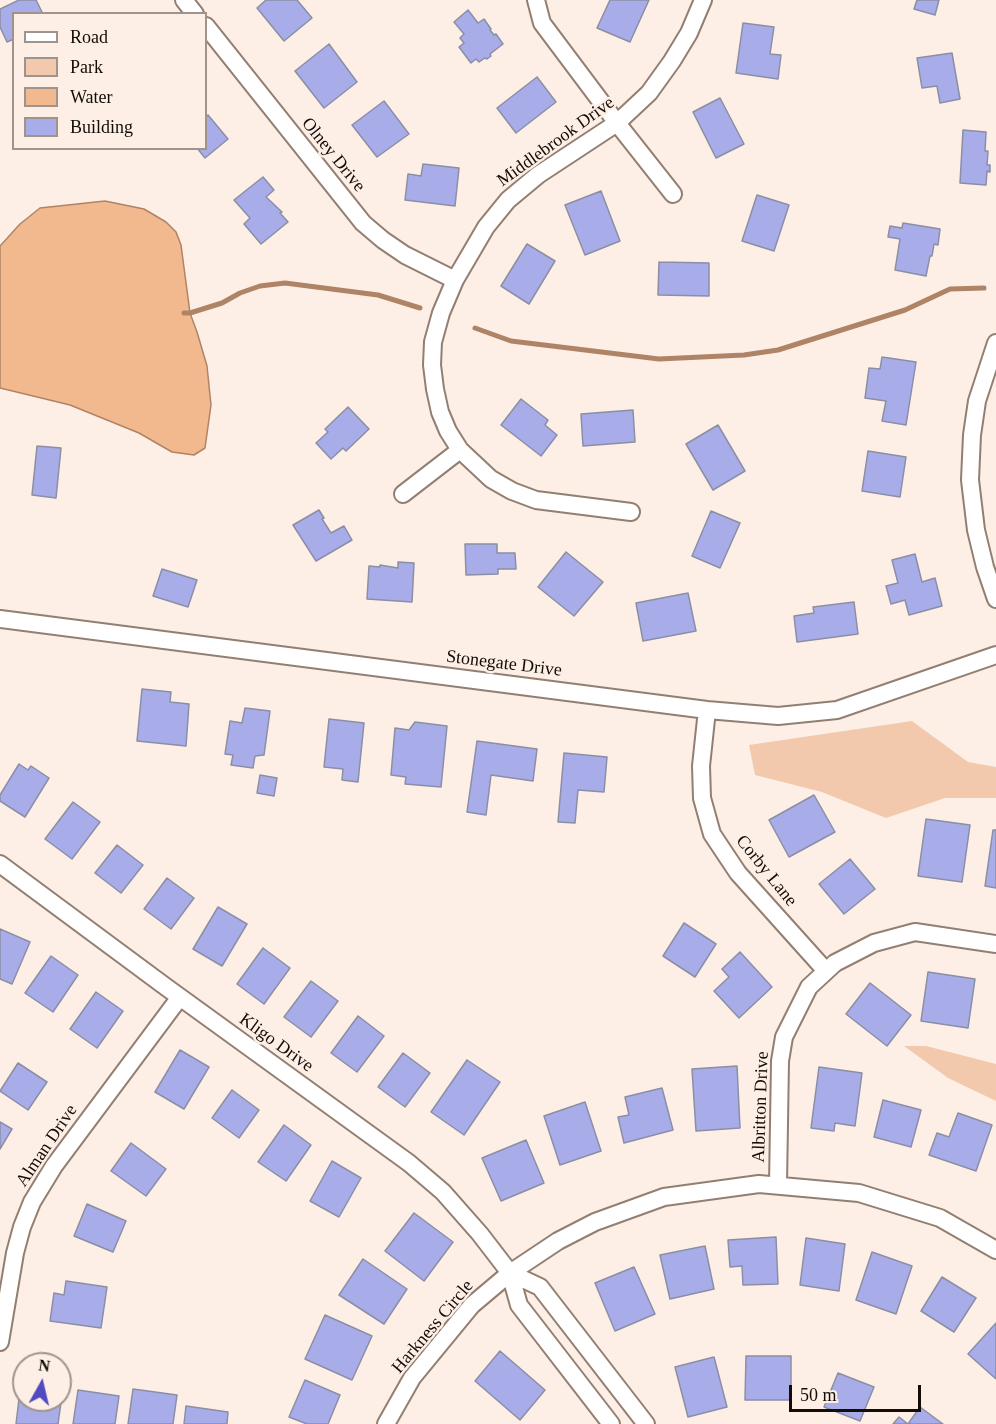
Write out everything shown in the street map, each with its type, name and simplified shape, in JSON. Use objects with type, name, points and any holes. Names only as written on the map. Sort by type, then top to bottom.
[{"type":"street","points":[[184,0],[193,12]]},
{"type":"street","points":[[536,0],[542,23],[673,194]]},
{"type":"street","name":"Middlebrook Drive","points":[[631,512],[536,500],[512,491],[491,478],[460,450],[448,431],[440,412],[432,365],[433,342],[441,313],[455,280],[486,226],[508,200],[538,175],[617,123],[649,93],[689,33],[703,0]]},
{"type":"street","name":"Olney Drive","points":[[207,28],[363,223],[405,255],[455,280]]},
{"type":"street","points":[[996,343],[977,401],[972,435],[970,480],[976,530],[996,599]]},
{"type":"street","points":[[403,494],[460,450]]},
{"type":"street","name":"Stonegate Drive","points":[[0,619],[708,710],[778,716],[837,710],[996,655]]},
{"type":"street","name":"Corby Lane","points":[[708,710],[701,766],[702,798],[712,834],[738,873],[826,971]]},
{"type":"street","name":"Kligo Drive","points":[[0,864],[409,1163],[443,1192],[510,1272],[519,1305],[611,1424]]},
{"type":"street","name":"Albritton Drive","points":[[778,1185],[780,1061],[784,1038],[809,987],[835,963],[874,943],[915,932],[996,944]]},
{"type":"street","name":"Alman Drive","points":[[0,1342],[15,1253],[32,1202],[54,1166],[180,997]]},
{"type":"street","name":"Harkness Circle","points":[[386,1424],[412,1378],[472,1305],[510,1272],[558,1240],[595,1221],[664,1197],[759,1184],[859,1193],[940,1218],[996,1250]]},
{"type":"street","name":"Kligo Drive","points":[[510,1272],[540,1287],[646,1424]]},
{"type":"green space","points":[[912,721],[968,762],[996,767],[996,798],[945,798],[886,818],[822,792],[755,775],[749,745]]},
{"type":"green space","points":[[904,1046],[926,1046],[996,1064],[996,1101],[948,1078]]},
{"type":"water","points":[[105,201],[144,209],[166,222],[176,232],[181,245],[190,313],[207,366],[211,405],[205,448],[194,455],[172,452],[139,433],[70,405],[0,388],[0,246],[20,224],[40,208]]},
{"type":"building","points":[[19,0],[36,0],[42,12],[12,12],[12,40],[7,42],[0,27],[0,9]]},
{"type":"building","points":[[266,0],[297,0],[312,18],[284,41],[257,8]]},
{"type":"building","points":[[610,0],[649,0],[630,42],[597,28]]},
{"type":"building","points":[[917,0],[939,0],[935,15],[914,9]]},
{"type":"building","points":[[468,10],[478,23],[484,19],[490,30],[503,44],[487,59],[479,62],[476,59],[471,63],[459,47],[464,43],[460,38],[464,34],[454,22]]},
{"type":"building","points":[[743,23],[774,27],[770,54],[781,55],[778,79],[736,73]]},
{"type":"building","points":[[329,44],[357,82],[324,108],[295,71]]},
{"type":"building","points":[[952,53],[960,99],[940,103],[937,86],[922,88],[917,58]]},
{"type":"building","points":[[537,77],[556,102],[516,133],[497,108]]},
{"type":"building","points":[[720,98],[744,144],[716,158],[693,112]]},
{"type":"building","points":[[384,101],[409,134],[377,157],[352,125]]},
{"type":"building","points":[[207,116],[228,139],[205,158],[199,150],[207,150]]},
{"type":"building","points":[[963,130],[986,132],[985,151],[988,151],[987,165],[990,165],[990,172],[987,171],[986,185],[960,183]]},
{"type":"building","points":[[423,164],[459,168],[455,206],[405,200],[408,174],[421,176]]},
{"type":"building","points":[[263,177],[274,190],[266,197],[282,212],[280,213],[288,222],[261,244],[244,224],[250,218],[234,200]]},
{"type":"building","points":[[601,191],[620,241],[585,255],[565,205]]},
{"type":"building","points":[[757,195],[789,205],[774,251],[742,241]]},
{"type":"building","points":[[903,223],[940,229],[938,245],[934,244],[926,276],[895,270],[900,239],[888,237],[890,226],[902,228]]},
{"type":"building","points":[[527,244],[555,261],[529,304],[501,286]]},
{"type":"building","points":[[659,262],[709,263],[709,296],[658,295]]},
{"type":"building","points":[[882,357],[916,362],[906,425],[882,421],[886,401],[865,398],[869,368],[880,369]]},
{"type":"building","points":[[521,399],[548,420],[545,425],[557,435],[541,456],[501,425]]},
{"type":"building","points":[[348,407],[369,429],[346,451],[343,448],[331,459],[316,443],[328,432],[325,429]]},
{"type":"building","points":[[633,410],[635,442],[583,446],[581,414]]},
{"type":"building","points":[[718,425],[745,471],[713,490],[686,444]]},
{"type":"building","points":[[37,446],[61,448],[56,498],[32,495]]},
{"type":"building","points":[[868,451],[906,457],[900,497],[862,491]]},
{"type":"building","points":[[319,510],[331,533],[344,526],[352,540],[316,561],[293,525]]},
{"type":"building","points":[[711,511],[740,523],[720,568],[692,556]]},
{"type":"building","points":[[465,544],[497,544],[497,553],[515,553],[516,569],[498,569],[498,574],[466,575]]},
{"type":"building","points":[[566,552],[603,582],[574,616],[538,587]]},
{"type":"building","points":[[915,554],[922,582],[935,578],[942,606],[909,615],[905,600],[891,604],[886,586],[898,583],[892,560]]},
{"type":"building","points":[[398,562],[414,563],[412,602],[367,599],[369,566],[398,568]]},
{"type":"building","points":[[162,569],[197,580],[188,607],[153,596]]},
{"type":"building","points":[[688,593],[696,631],[643,641],[636,603]]},
{"type":"building","points":[[854,602],[858,634],[797,642],[794,616],[814,613],[813,607]]},
{"type":"building","points":[[142,689],[171,692],[170,702],[189,704],[186,746],[137,741]]},
{"type":"building","points":[[245,708],[270,711],[264,755],[255,756],[253,768],[231,765],[233,755],[225,754],[230,721],[242,723]]},
{"type":"building","points":[[329,719],[364,723],[358,782],[342,780],[343,769],[324,767]]},
{"type":"building","points":[[415,722],[447,726],[441,787],[405,784],[406,777],[391,775],[395,728],[409,730]]},
{"type":"building","points":[[477,741],[537,749],[533,781],[491,775],[486,815],[467,812]]},
{"type":"building","points":[[564,753],[607,757],[604,792],[578,790],[575,823],[558,822]]},
{"type":"building","points":[[19,764],[28,770],[31,766],[49,778],[25,817],[0,801],[0,795]]},
{"type":"building","points":[[260,775],[277,778],[274,796],[257,793]]},
{"type":"building","points":[[814,795],[835,832],[789,857],[769,820]]},
{"type":"building","points":[[73,802],[100,822],[72,859],[45,839]]},
{"type":"building","points":[[926,819],[970,825],[962,882],[918,876]]},
{"type":"building","points":[[993,830],[996,830],[996,888],[985,886]]},
{"type":"building","points":[[117,845],[143,865],[121,893],[95,873]]},
{"type":"building","points":[[850,859],[875,889],[844,914],[819,884]]},
{"type":"building","points":[[167,878],[194,898],[171,929],[144,909]]},
{"type":"building","points":[[218,907],[247,924],[222,966],[193,949]]},
{"type":"building","points":[[684,923],[716,944],[695,977],[663,956]]},
{"type":"building","points":[[0,929],[30,942],[12,984],[0,979]]},
{"type":"building","points":[[263,948],[290,968],[264,1004],[237,984]]},
{"type":"building","points":[[740,952],[772,987],[739,1018],[714,991],[729,977],[722,969]]},
{"type":"building","points":[[51,956],[78,975],[53,1012],[25,993]]},
{"type":"building","points":[[928,972],[975,979],[968,1028],[921,1021]]},
{"type":"building","points":[[311,981],[338,1001],[311,1037],[284,1017]]},
{"type":"building","points":[[870,983],[911,1015],[887,1046],[846,1014]]},
{"type":"building","points":[[96,992],[123,1011],[97,1048],[70,1029]]},
{"type":"building","points":[[358,1016],[384,1036],[357,1072],[331,1053]]},
{"type":"building","points":[[180,1050],[209,1067],[184,1109],[155,1092]]},
{"type":"building","points":[[403,1053],[430,1073],[405,1107],[378,1087]]},
{"type":"building","points":[[467,1060],[500,1082],[464,1135],[431,1112]]},
{"type":"building","points":[[18,1063],[47,1082],[28,1110],[0,1091]]},
{"type":"building","points":[[737,1066],[740,1128],[696,1131],[692,1069]]},
{"type":"building","points":[[819,1067],[862,1073],[855,1126],[835,1123],[834,1131],[811,1128]]},
{"type":"building","points":[[662,1088],[673,1130],[624,1143],[618,1117],[629,1115],[625,1097]]},
{"type":"building","points":[[232,1090],[259,1110],[239,1138],[212,1118]]},
{"type":"building","points":[[883,1100],[921,1110],[911,1147],[874,1137]]},
{"type":"building","points":[[585,1102],[601,1151],[560,1165],[544,1116]]},
{"type":"building","points":[[958,1113],[992,1125],[976,1171],[929,1155],[937,1133],[949,1137]]},
{"type":"building","points":[[0,1122],[12,1129],[0,1149]]},
{"type":"building","points":[[284,1125],[311,1145],[286,1181],[258,1162]]},
{"type":"building","points":[[526,1140],[544,1183],[501,1201],[482,1158]]},
{"type":"building","points":[[131,1143],[166,1169],[146,1196],[111,1171]]},
{"type":"building","points":[[332,1161],[361,1178],[339,1217],[310,1201]]},
{"type":"building","points":[[87,1204],[126,1221],[113,1252],[74,1236]]},
{"type":"building","points":[[414,1213],[453,1242],[424,1281],[385,1251]]},
{"type":"building","points":[[776,1237],[778,1284],[743,1285],[742,1266],[730,1267],[728,1240]]},
{"type":"building","points":[[806,1238],[845,1244],[839,1291],[800,1285]]},
{"type":"building","points":[[705,1246],[714,1289],[670,1299],[660,1255]]},
{"type":"building","points":[[872,1252],[912,1266],[896,1314],[856,1300]]},
{"type":"building","points":[[363,1259],[407,1289],[384,1324],[339,1295]]},
{"type":"building","points":[[634,1267],[655,1314],[615,1331],[595,1283]]},
{"type":"building","points":[[942,1277],[976,1298],[954,1332],[921,1311]]},
{"type":"building","points":[[66,1281],[107,1287],[101,1328],[50,1321],[54,1293],[64,1295]]},
{"type":"building","points":[[325,1315],[372,1336],[352,1380],[305,1359]]},
{"type":"building","points":[[996,1323],[996,1379],[968,1354]]},
{"type":"building","points":[[500,1351],[545,1390],[520,1420],[475,1381]]},
{"type":"building","points":[[746,1356],[791,1356],[791,1400],[745,1400]]},
{"type":"building","points":[[714,1357],[727,1407],[688,1417],[675,1367]]},
{"type":"building","points":[[838,1373],[874,1387],[860,1421],[824,1407]]},
{"type":"building","points":[[305,1380],[340,1395],[328,1424],[307,1424],[289,1417]]},
{"type":"building","points":[[133,1389],[177,1395],[173,1424],[128,1424]]},
{"type":"building","points":[[78,1390],[119,1396],[115,1424],[73,1424]]},
{"type":"building","points":[[186,1406],[228,1412],[227,1424],[184,1424]]},
{"type":"building","points":[[920,1407],[943,1424],[908,1424]]},
{"type":"building","points":[[17,1412],[60,1412],[58,1424],[16,1424]]},
{"type":"building","points":[[899,1417],[908,1424],[893,1424]]},
{"type":"waterway","points":[[184,313],[222,303],[260,286],[285,283],[378,295],[420,308]]},
{"type":"waterway","points":[[475,328],[511,341],[659,359],[744,355],[778,350],[905,310],[950,289],[984,288]]}]
